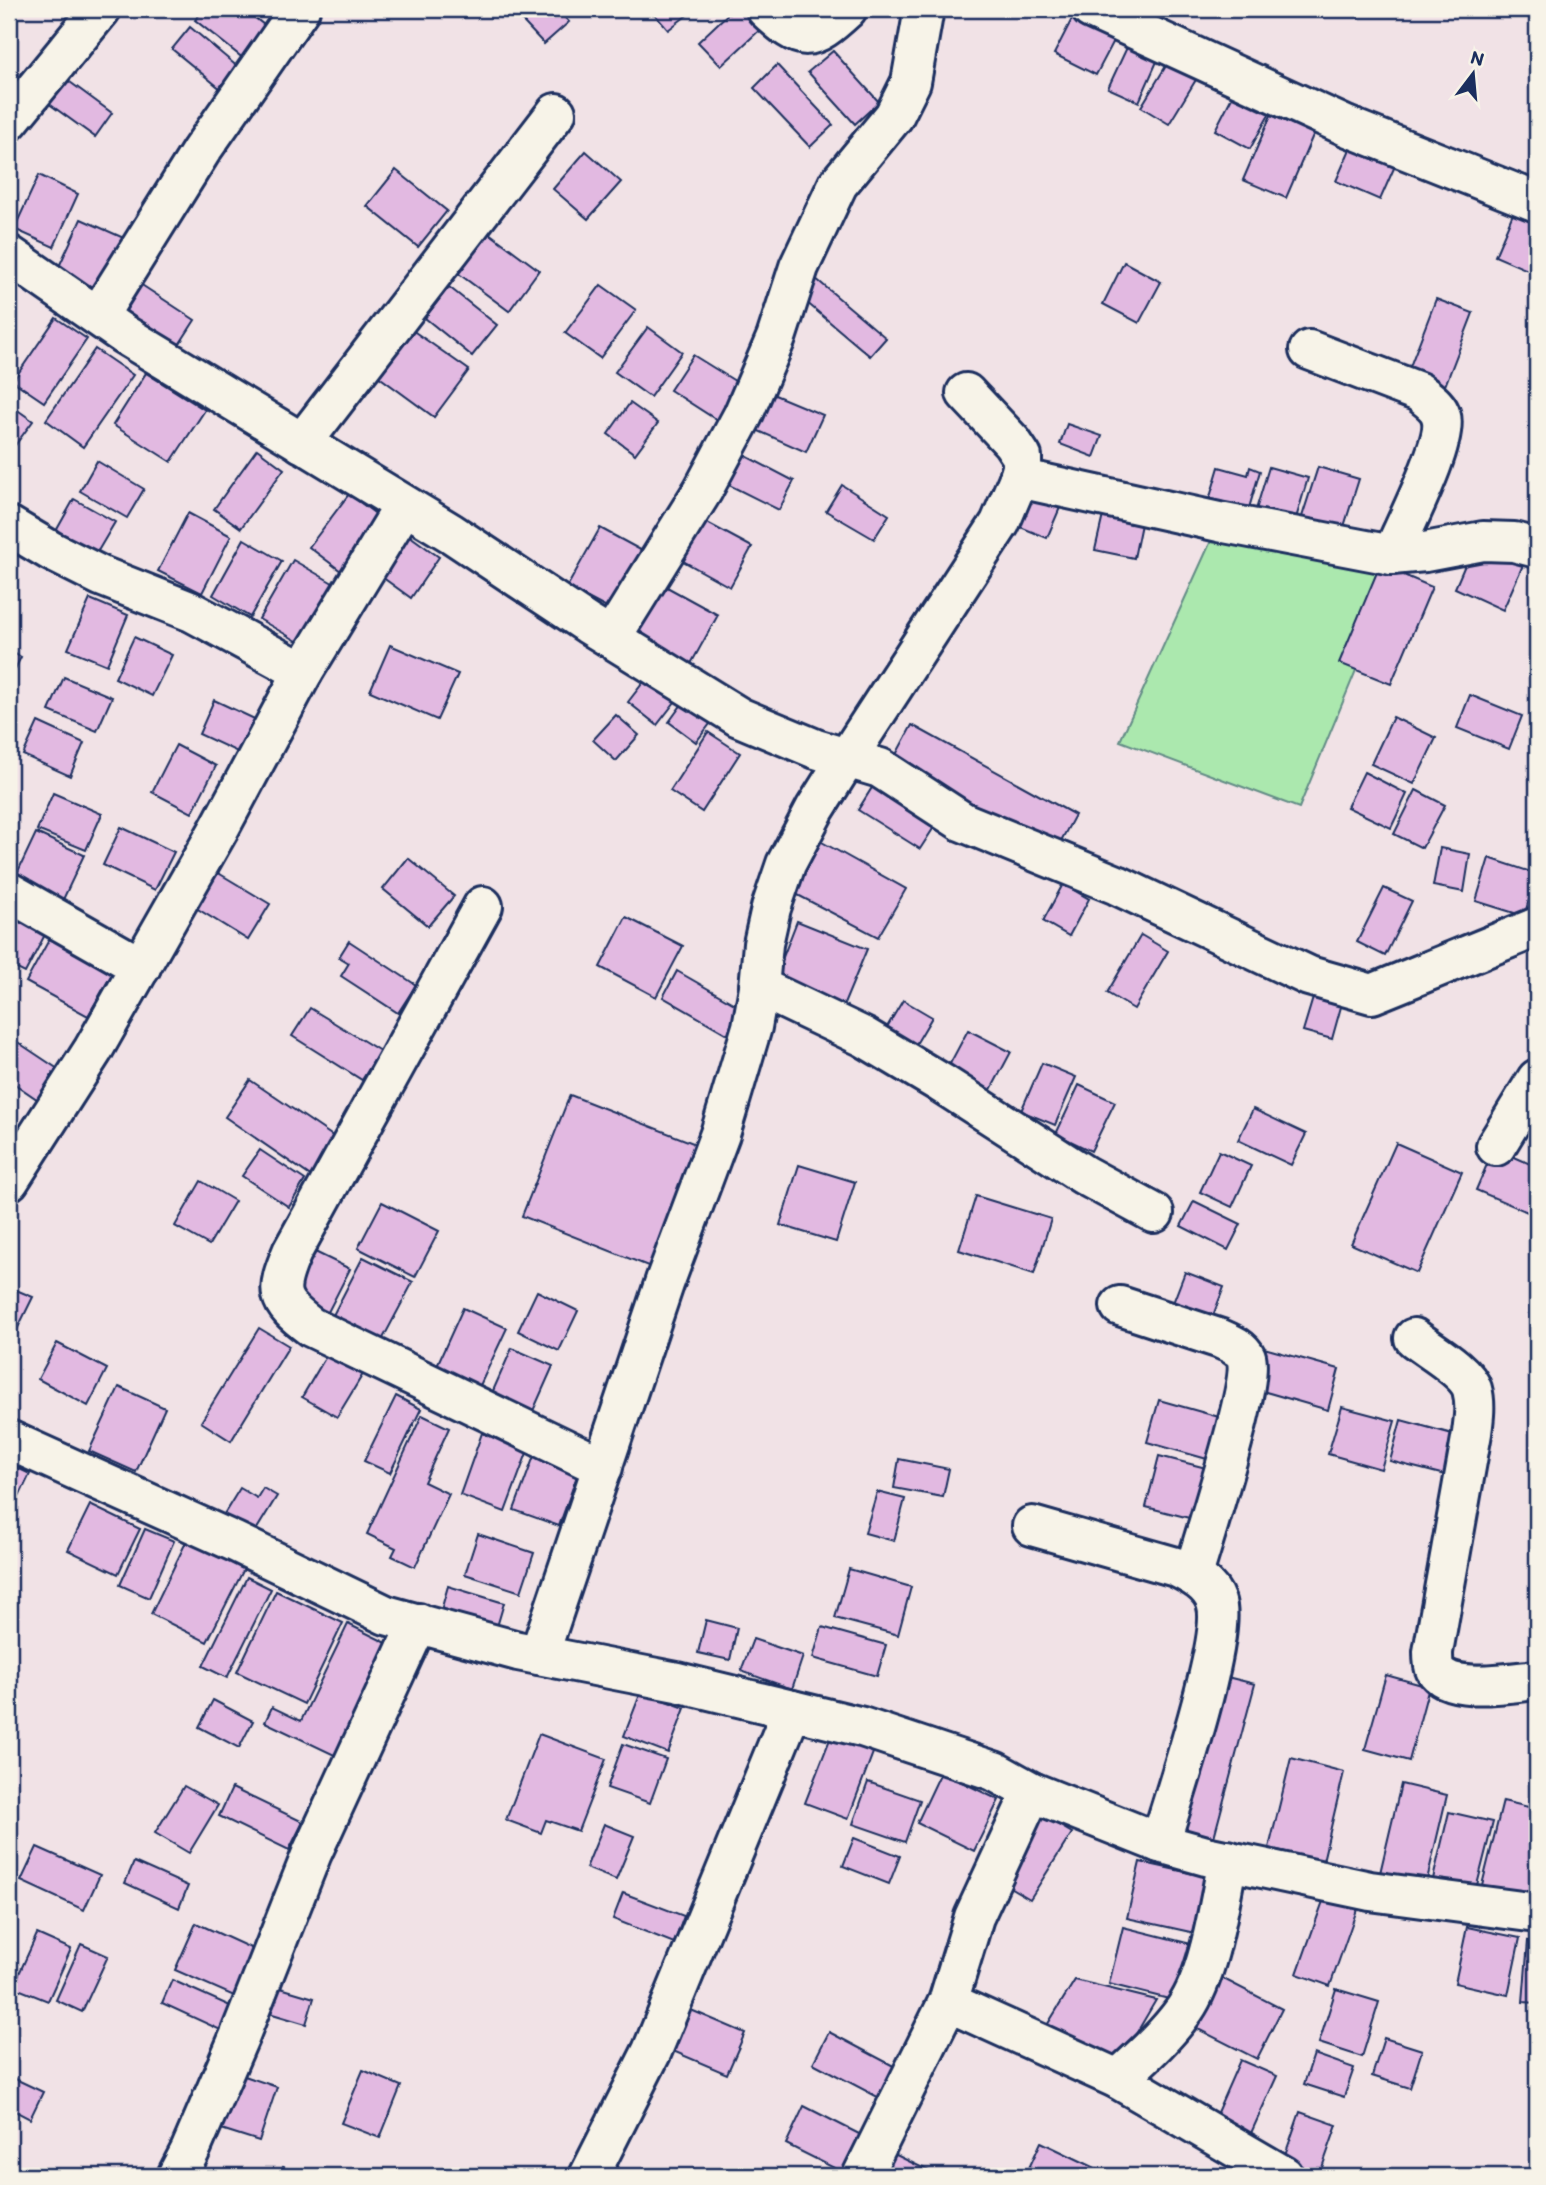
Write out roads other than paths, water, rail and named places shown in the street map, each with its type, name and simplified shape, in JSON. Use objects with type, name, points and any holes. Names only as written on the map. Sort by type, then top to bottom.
[{"type":"street","points":[[9,121],[101,9]]},
{"type":"street","points":[[98,316],[201,150],[300,9]]},
{"type":"street","points":[[766,9],[795,33],[812,36],[825,29],[847,9]]},
{"type":"street","points":[[1091,9],[1346,126],[1537,202]]},
{"type":"street","points":[[611,638],[703,490],[743,415],[776,338],[799,267],[838,184],[894,116],[911,82],[920,10]]},
{"type":"street","points":[[302,443],[556,113]]},
{"type":"street","points":[[9,255],[98,316],[451,533],[611,638],[739,717],[816,749],[880,768],[964,822],[1117,885],[1309,976],[1372,994],[1537,927]]},
{"type":"street","points":[[1309,350],[1419,392],[1434,404],[1441,416],[1438,450],[1392,555]]},
{"type":"street","points":[[539,1655],[665,1280],[720,1135],[752,1027],[763,944],[771,908],[786,864],[847,758],[1000,523],[1020,478],[1023,468],[1017,449],[966,393]]},
{"type":"street","points":[[1020,478],[1231,524],[1392,555],[1483,541],[1514,541],[1537,548]]},
{"type":"street","points":[[9,1181],[93,1051],[219,829],[303,671],[404,506]]},
{"type":"street","points":[[9,526],[101,576],[192,612],[303,671]]},
{"type":"street","points":[[9,892],[141,967]]},
{"type":"street","points":[[483,906],[292,1252],[283,1273],[281,1296],[290,1311],[311,1327],[603,1467]]},
{"type":"street","points":[[759,987],[864,1037],[1084,1175],[1154,1213]]},
{"type":"street","points":[[1496,1146],[1537,1079]]},
{"type":"street","points":[[1120,1306],[1221,1339],[1245,1354],[1248,1367],[1241,1405],[1193,1575]]},
{"type":"street","points":[[1414,1338],[1464,1376],[1472,1387],[1475,1407],[1433,1652],[1434,1668],[1454,1682],[1472,1685],[1537,1680]]},
{"type":"street","points":[[9,1440],[235,1542],[386,1615],[539,1655],[677,1682],[862,1727],[994,1771],[1032,1792],[1160,1843],[1370,1891],[1537,1913]]},
{"type":"street","points":[[1032,1525],[1176,1567],[1193,1575],[1205,1585],[1216,1602],[1218,1628],[1209,1672],[1160,1843]]},
{"type":"street","points":[[177,2176],[191,2151],[240,2035],[312,1853],[418,1623]]},
{"type":"street","points":[[589,2176],[652,2051],[792,1710]]},
{"type":"street","points":[[862,2176],[948,2002],[974,1917],[1032,1792]]},
{"type":"street","points":[[1118,2079],[1172,2025],[1192,1996],[1213,1940],[1228,1860]]},
{"type":"street","points":[[948,2002],[1118,2079],[1284,2176]]}]
